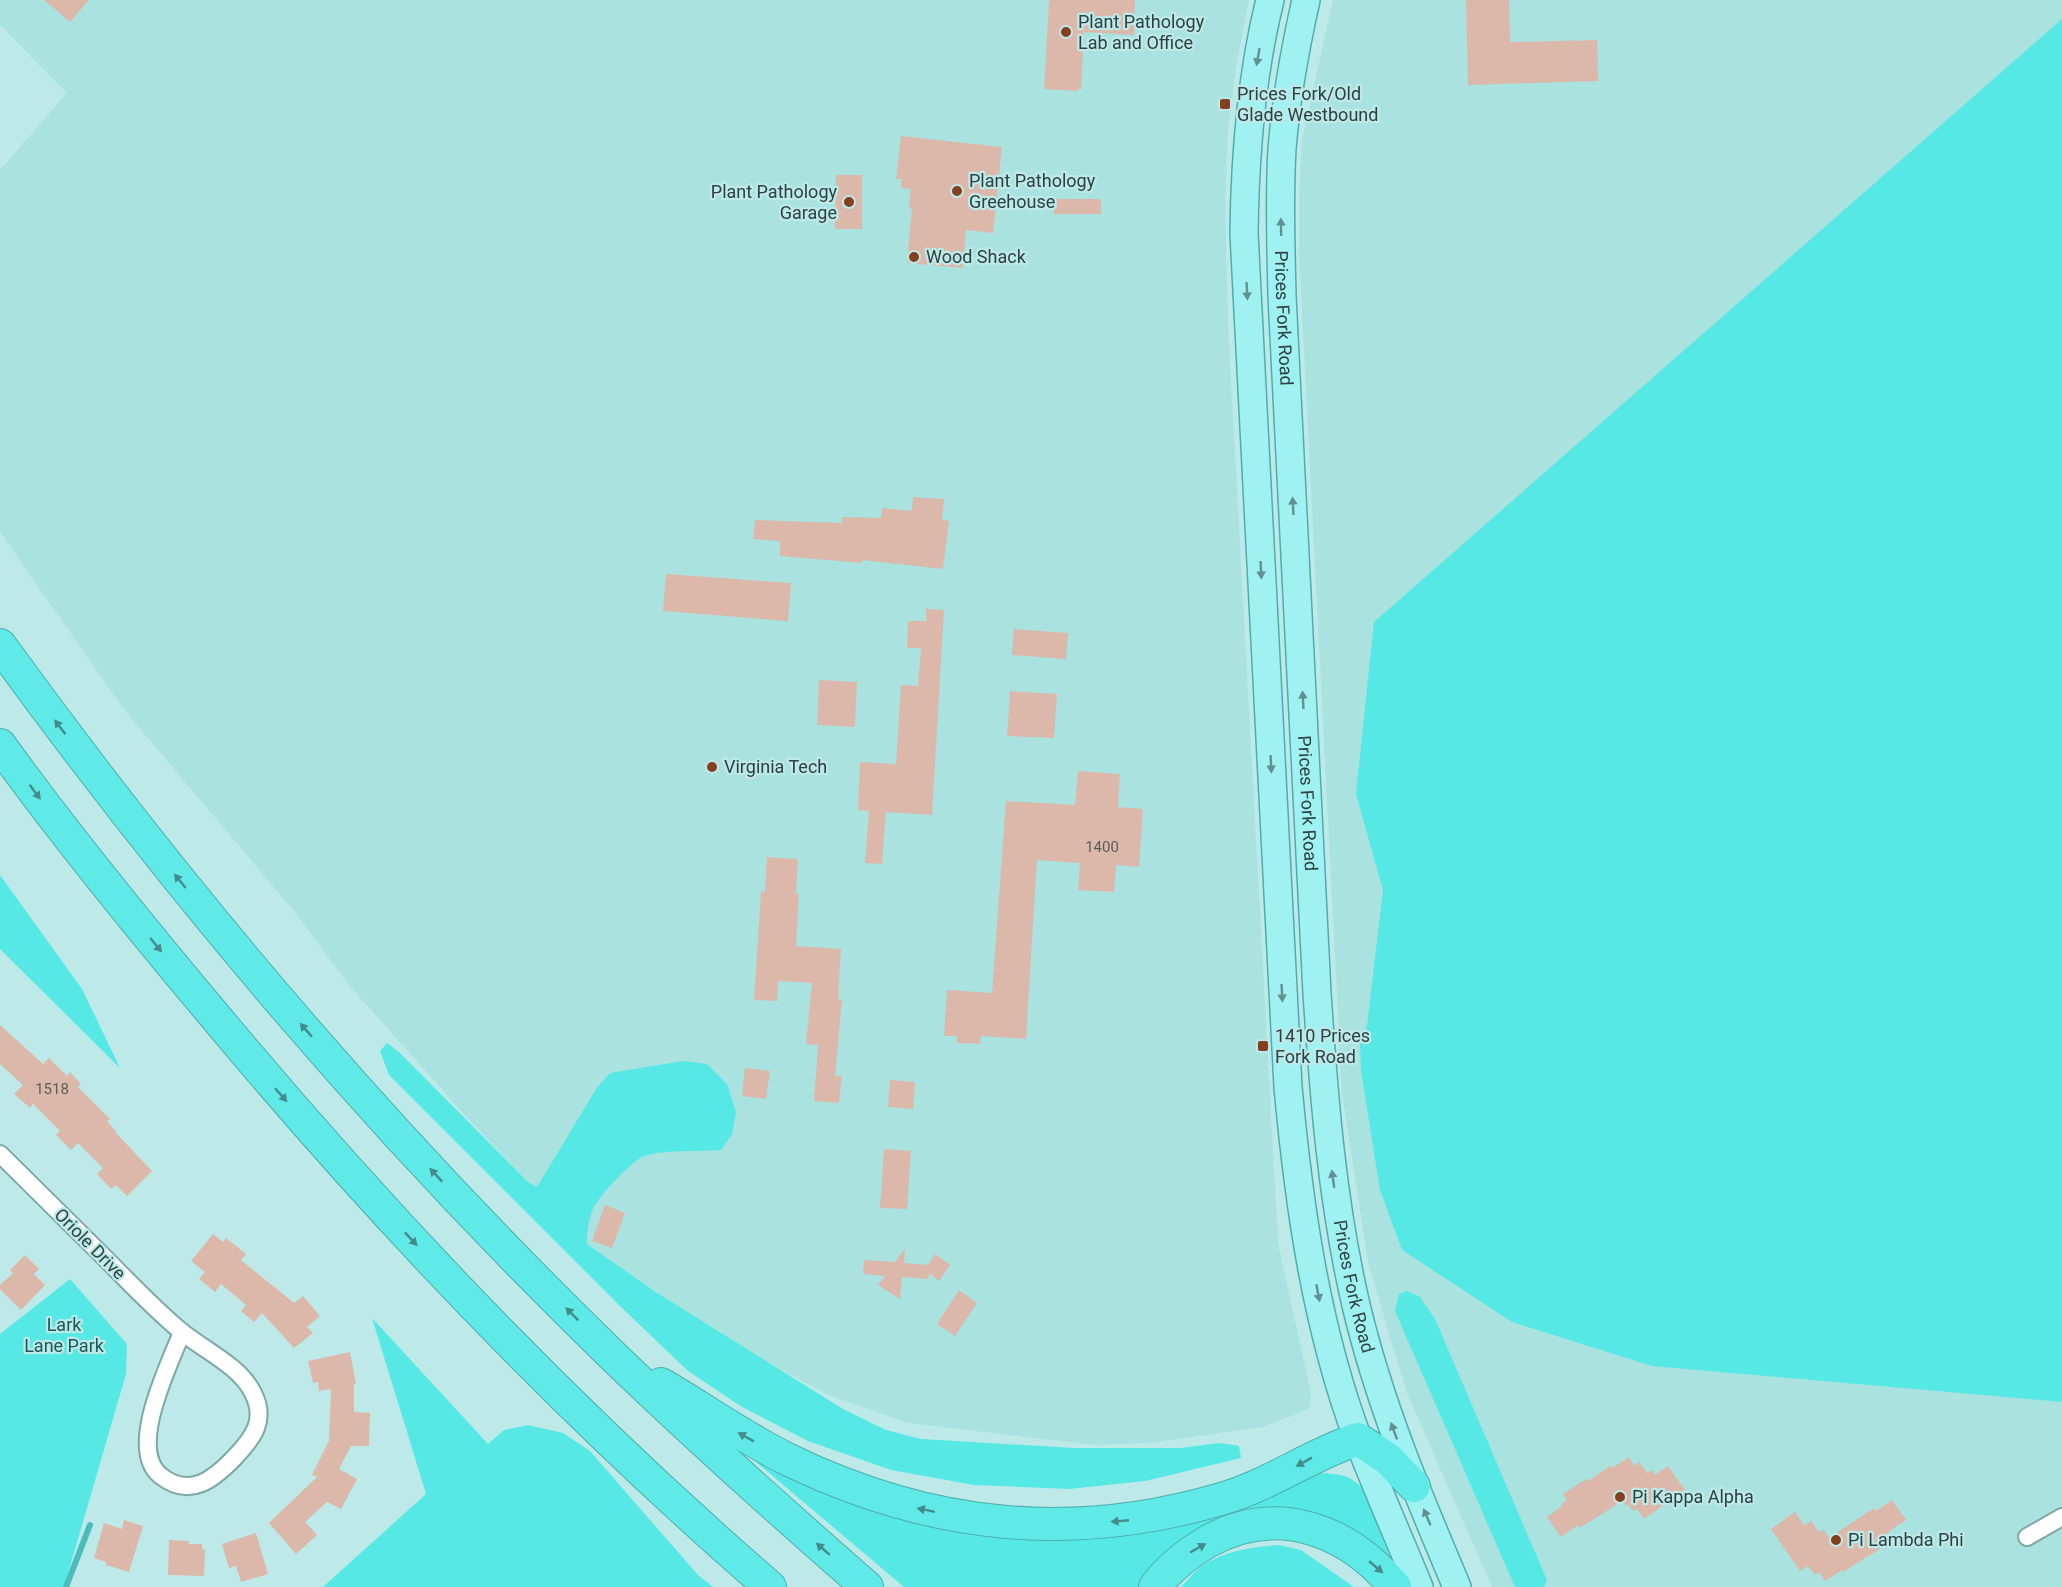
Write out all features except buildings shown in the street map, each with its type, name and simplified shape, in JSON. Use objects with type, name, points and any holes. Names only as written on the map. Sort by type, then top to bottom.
[{"type":"highway","points":[[0,645],[135,824],[278,998],[438,1178],[613,1356],[754,1487],[867,1587]]},
{"type":"highway","points":[[0,745],[73,842],[192,990],[375,1201],[478,1309],[611,1441],[770,1587]]},
{"type":"highway","points":[[613,1356],[698,1405],[749,1439],[830,1479],[906,1505],[976,1519],[1026,1524],[1074,1525],[1131,1520],[1172,1512],[1223,1499],[1267,1483],[1330,1448],[1358,1438],[1388,1459],[1414,1486]]},
{"type":"highway","points":[[1155,1587],[1163,1576],[1190,1552],[1218,1536],[1246,1526],[1278,1522],[1308,1527],[1335,1538],[1361,1554],[1395,1587]]},
{"type":"main road","name":"Prices Fork Road","points":[[1270,0],[1251,110],[1244,233],[1286,1055],[1296,1167],[1306,1235],[1322,1316],[1358,1438],[1419,1587]]},
{"type":"main road","name":"Prices Fork Road","points":[[1306,0],[1287,101],[1280,209],[1282,296],[1324,1098],[1341,1228],[1356,1305],[1388,1413],[1414,1486],[1457,1587]]},
{"type":"street","name":"Oriole Drive","points":[[0,1154],[142,1295],[182,1332],[227,1363],[249,1387],[258,1407],[258,1421],[254,1435],[208,1482],[187,1486],[176,1484],[161,1476],[153,1468],[147,1438],[153,1409],[182,1332]]},
{"type":"street","points":[[2027,1537],[2062,1517]]},
{"type":"shaded area","name":"Virginia Tech","points":[[0,0],[1249,0],[1236,67],[1228,130],[1225,199],[1228,325],[1278,1243],[1311,1393],[1309,1409],[1263,1427],[1150,1443],[1095,1445],[908,1423],[828,1395],[652,1300],[587,1244],[471,1122],[348,984],[294,911],[125,711],[0,532],[0,170],[67,93],[0,25]]},
{"type":"shaded area","points":[[1333,0],[2062,0],[2062,1587],[1492,1587],[1407,1393],[1394,1351],[1368,1262],[1342,1093],[1299,255],[1302,140]]},
{"type":"green space","points":[[2062,19],[2062,1402],[1652,1366],[1512,1322],[1402,1250],[1380,1190],[1361,1071],[1360,1043],[1367,1026],[1383,890],[1356,794],[1374,622]]},
{"type":"green space","points":[[0,875],[82,989],[120,1068],[0,949]]},
{"type":"green space","points":[[387,1043],[399,1052],[528,1182],[537,1187],[596,1089],[610,1073],[683,1061],[707,1064],[727,1084],[736,1112],[732,1134],[721,1150],[649,1154],[637,1160],[602,1195],[594,1207],[588,1225],[587,1244],[654,1291],[843,1409],[886,1430],[921,1439],[1074,1448],[1180,1448],[1220,1443],[1239,1446],[1241,1458],[1145,1481],[1069,1489],[974,1485],[891,1470],[808,1441],[742,1407],[688,1371],[389,1075],[380,1051]]},
{"type":"green space","name":"Lark Lane Park","points":[[70,1279],[127,1344],[126,1374],[64,1587],[0,1587],[0,1334]]},
{"type":"green space","points":[[1407,1291],[1420,1297],[1435,1319],[1547,1580],[1544,1587],[1515,1587],[1395,1311],[1399,1294]]},
{"type":"green space","points":[[372,1318],[488,1444],[504,1430],[528,1425],[563,1433],[590,1451],[698,1575],[713,1587],[323,1587],[426,1494]]},
{"type":"green space","points":[[724,1435],[973,1530],[1319,1473],[1343,1476],[1353,1480],[1362,1488],[1402,1587],[1280,1512],[1144,1587],[904,1587]]},
{"type":"green space","points":[[1279,1545],[1301,1550],[1354,1587],[1181,1587],[1198,1569],[1223,1555]]},
{"type":"waterway","points":[[66,1587],[90,1525]]},
{"type":"place","name":"Plant Pathology Lab and Office","points":[[1066,32]]},
{"type":"place","name":"Prices Fork/Old Glade Westbound","points":[[1225,104]]},
{"type":"place","name":"Plant Pathology Greehouse","points":[[957,191]]},
{"type":"place","name":"Plant Pathology Garage","points":[[849,202]]},
{"type":"place","name":"Wood Shack","points":[[914,257]]},
{"type":"place","name":"Virginia Tech","points":[[712,767]]},
{"type":"place","name":"1410 Prices Fork Road","points":[[1263,1046]]},
{"type":"place","name":"Pi Kappa Alpha","points":[[1620,1497]]},
{"type":"place","name":"Pi Lambda Phi","points":[[1836,1540]]}]
